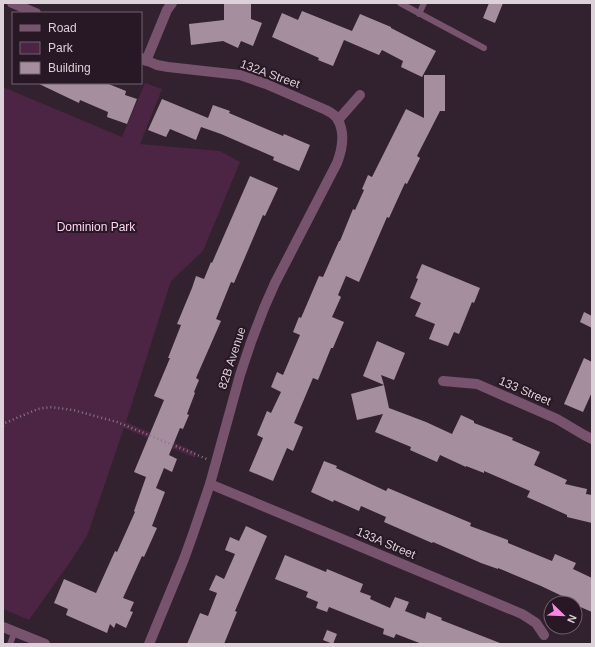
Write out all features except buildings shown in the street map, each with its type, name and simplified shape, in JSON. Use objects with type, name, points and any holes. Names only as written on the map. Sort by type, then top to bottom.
[{"type":"street","points":[[12,3],[34,12]]},
{"type":"street","points":[[144,60],[166,10],[172,3]]},
{"type":"street","name":"132A Street","points":[[144,60],[168,67],[233,74],[249,78],[326,110],[333,114],[338,120]]},
{"type":"street","points":[[338,120],[360,95]]},
{"type":"street","name":"82B Avenue","points":[[149,644],[184,559],[210,484],[240,375],[264,308],[275,283],[337,163],[342,138],[338,120]]},
{"type":"street","name":"133 Street","points":[[443,381],[477,384],[558,419],[592,439]]},
{"type":"street","name":"133A Street","points":[[210,484],[522,614],[536,623],[544,636]]},
{"type":"street","points":[[3,627],[45,644]]},
{"type":"lane","points":[[400,3],[484,48]]},
{"type":"lane","points":[[419,14],[424,3]]},
{"type":"lane","points":[[10,644],[15,632]]},
{"type":"path","points":[[4,424],[38,408],[50,407],[73,410],[117,422],[205,459]]},
{"type":"green space","name":"Dominion Park","points":[[145,83],[162,89],[140,144],[220,151],[240,162],[203,251],[171,281],[126,422],[196,452],[195,458],[124,428],[87,536],[29,620],[3,609],[3,87],[122,137]]}]
